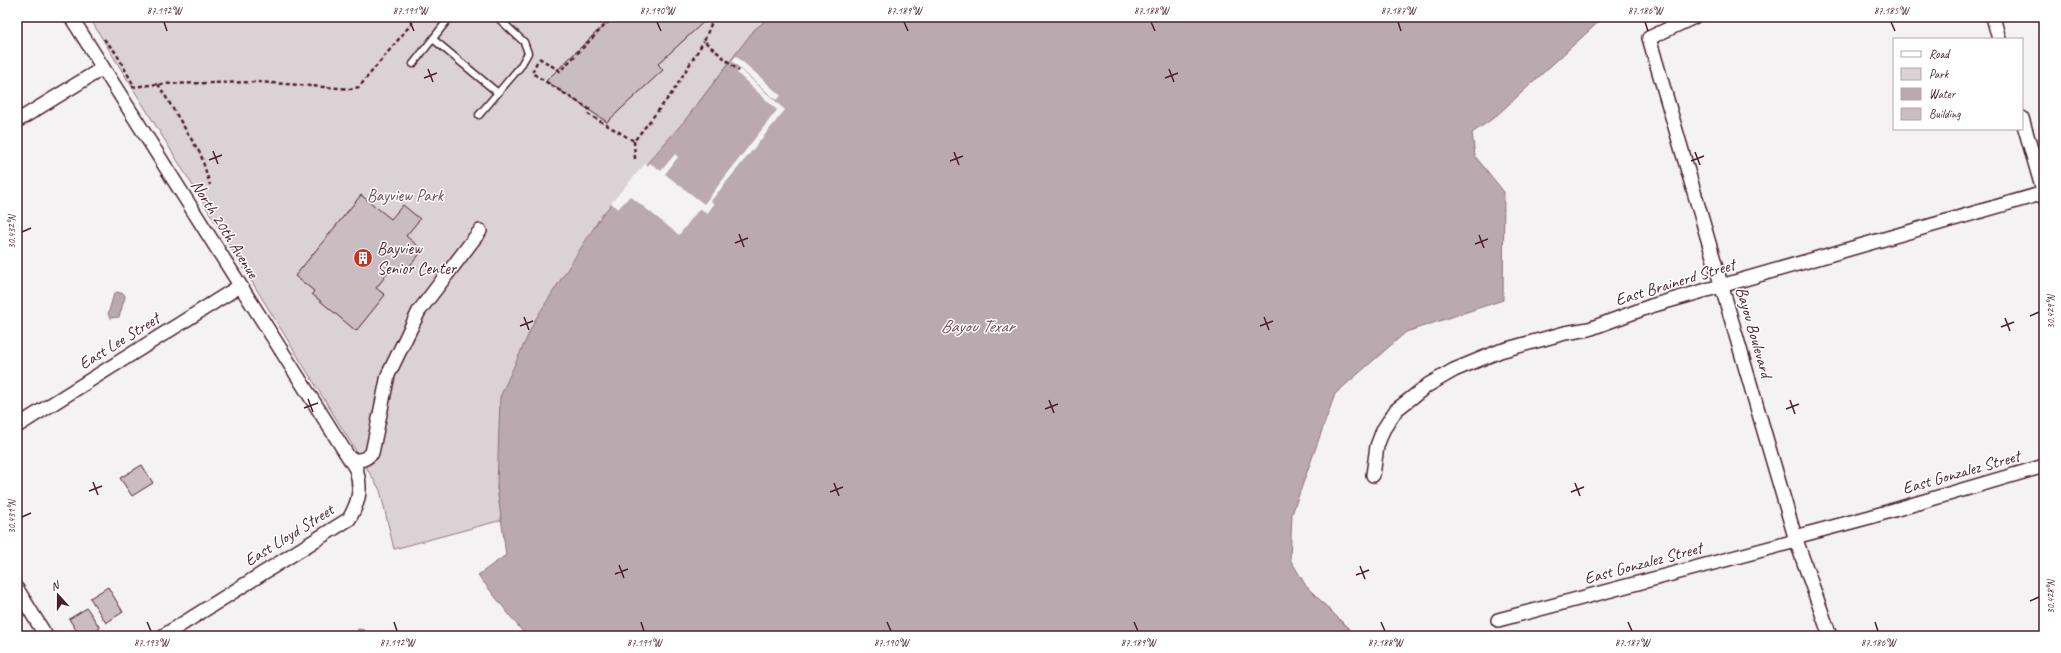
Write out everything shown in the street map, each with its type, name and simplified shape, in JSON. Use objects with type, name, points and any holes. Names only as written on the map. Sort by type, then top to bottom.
[{"type":"street","name":"North 20th Avenue","points":[[71,17],[350,459]]},
{"type":"street","name":"Bayou Boulevard","points":[[1694,17],[1649,38],[1796,539],[1830,636]]},
{"type":"street","points":[[1993,17],[1999,38]]},
{"type":"street","points":[[17,121],[103,68]]},
{"type":"street","points":[[2023,121],[2044,193]]},
{"type":"street","name":"East Brainerd Street","points":[[1373,475],[1377,446],[1383,430],[1396,410],[1428,385],[1454,370],[1518,345],[1565,333],[1589,329],[1650,306],[2044,193]]},
{"type":"street","points":[[350,459],[359,461],[366,459],[372,454],[388,376],[398,354],[419,311],[480,231]]},
{"type":"street","name":"East Lee Street","points":[[17,426],[240,286]]},
{"type":"street","name":"East Lloyd Street","points":[[163,636],[349,519],[360,496],[360,482],[356,469],[350,459]]},
{"type":"street","name":"East Gonzalez Street","points":[[1498,620],[1796,539],[2044,466]]},
{"type":"street","points":[[17,589],[46,636]]},
{"type":"lane","points":[[413,64],[450,17]]},
{"type":"lane","points":[[479,114],[520,67],[528,53],[524,42],[497,17]]},
{"type":"lane","points":[[433,39],[498,93]]},
{"type":"path","points":[[120,95],[134,86],[158,84],[259,82],[351,89],[359,87],[417,17]]},
{"type":"path","points":[[613,17],[560,71],[539,57],[532,73],[589,109],[588,114],[634,141]]},
{"type":"path","points":[[635,159],[634,141],[672,93],[704,41],[714,17]]},
{"type":"path","points":[[101,35],[116,53],[134,86]]},
{"type":"path","points":[[704,41],[739,71]]},
{"type":"path","points":[[158,84],[201,155],[210,185]]},
{"type":"green space","name":"Bayview Park","points":[[89,17],[770,17],[754,30],[686,119],[497,487],[502,520],[394,549],[380,490]]},
{"type":"water","name":"Bayou Texar","points":[[770,17],[1604,17],[1495,117],[1472,133],[1475,156],[1504,192],[1503,300],[1406,332],[1335,394],[1292,514],[1290,559],[1306,586],[1356,636],[526,636],[478,575],[506,555],[497,487],[500,397],[535,320],[602,215],[686,119],[754,30]]},
{"type":"water","points":[[117,292],[124,294],[125,297],[119,317],[110,318],[108,314],[114,294]]},
{"type":"water","points":[[358,629],[364,630],[366,636],[354,636]]},
{"type":"pier","points":[[736,56],[781,96],[776,100],[732,61]]},
{"type":"pier","points":[[740,69],[785,110],[711,201],[714,204],[707,214],[700,208],[679,235],[630,196],[618,209],[611,203],[645,164],[648,166],[650,163],[661,171],[675,154],[678,157],[665,174],[704,204],[777,110],[737,73]]},
{"type":"building","points":[[612,17],[709,17],[658,64],[663,70],[607,122],[546,81]]},
{"type":"building","name":"Bayview Senior Center","points":[[361,195],[391,219],[403,205],[420,219],[406,236],[423,250],[404,273],[394,266],[376,288],[385,295],[356,331],[312,294],[314,291],[295,276]]},
{"type":"building","points":[[142,465],[153,483],[132,496],[120,478]]},
{"type":"building","points":[[108,587],[123,612],[106,623],[90,598]]},
{"type":"building","points":[[87,608],[100,628],[88,636],[80,636],[69,619]]},
{"type":"place","name":"Bayview Senior Center","points":[[363,258]]}]
